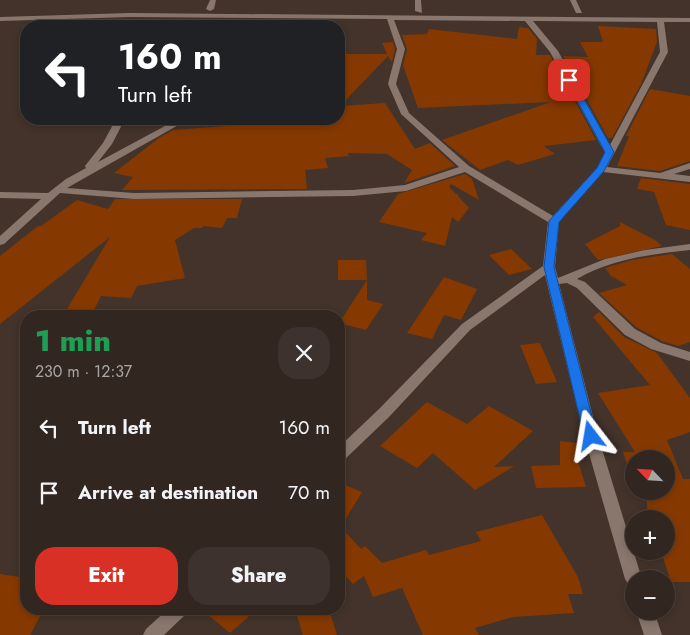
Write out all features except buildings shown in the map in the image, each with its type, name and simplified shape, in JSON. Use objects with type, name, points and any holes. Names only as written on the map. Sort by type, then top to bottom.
[{"type":"street","points":[[210,9],[213,0]]},
{"type":"street","points":[[418,0],[418,11]]},
{"type":"street","points":[[572,0],[579,11]]},
{"type":"street","points":[[0,11],[210,9],[690,12]]},
{"type":"street","points":[[0,19],[130,15],[690,20]]},
{"type":"street","points":[[390,17],[402,49],[392,84],[405,114],[466,168],[554,221]]},
{"type":"street","points":[[527,18],[554,51],[609,152]]},
{"type":"street","points":[[631,570],[591,436],[551,274],[554,221],[601,169],[630,118],[664,52],[660,20]]},
{"type":"street","points":[[85,172],[108,144],[117,125]]},
{"type":"street","points":[[0,242],[53,193],[85,172],[173,125]]},
{"type":"street","points":[[662,174],[690,166]]},
{"type":"street","points":[[0,194],[53,193],[134,196],[353,193],[406,188],[466,168]]},
{"type":"street","points":[[601,169],[662,174],[690,179]]},
{"type":"street","points":[[568,279],[578,271],[594,266],[672,248],[690,247]]},
{"type":"street","points":[[345,450],[384,413],[466,327],[551,274],[581,285],[630,332],[656,346],[690,357]]},
{"type":"street","points":[[152,635],[174,615]]},
{"type":"street","points":[[648,620],[653,635]]},
{"type":"route","points":[[569,80],[609,152],[601,169],[554,221],[549,267],[591,436]]}]
